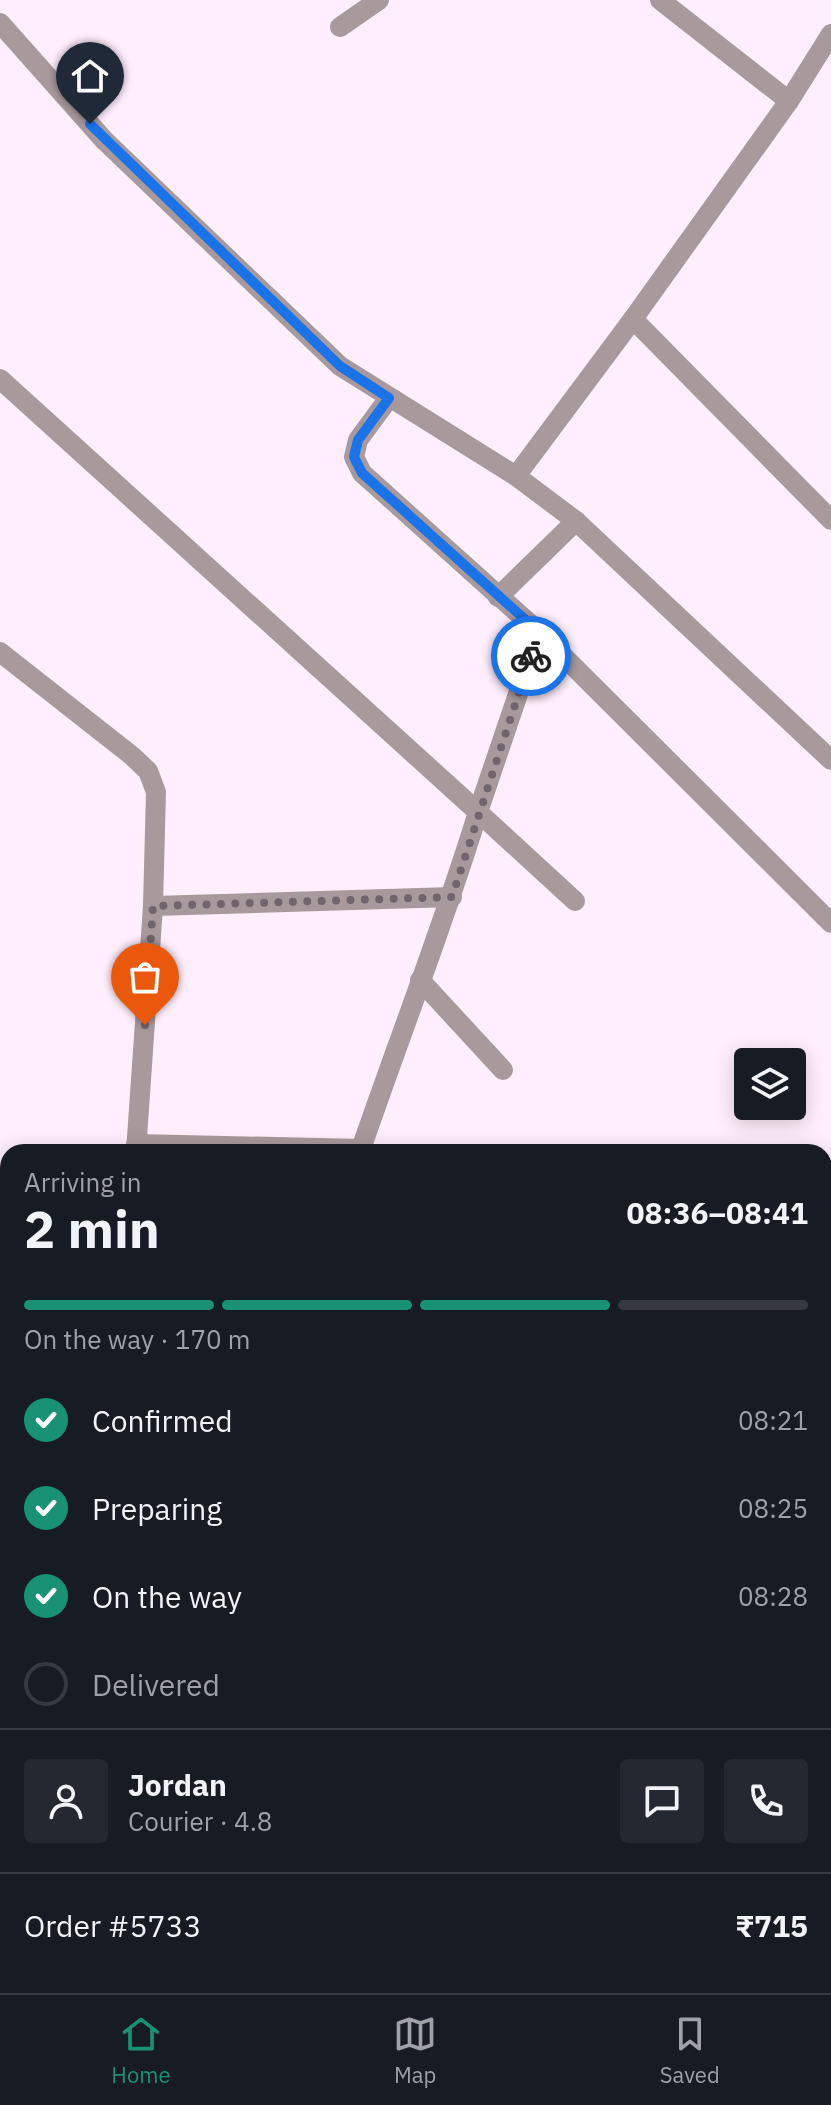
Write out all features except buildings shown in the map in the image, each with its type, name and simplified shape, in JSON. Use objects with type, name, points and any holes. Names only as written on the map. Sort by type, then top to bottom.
[{"type":"street","points":[[340,27],[379,0]]},
{"type":"street","points":[[660,0],[789,101]]},
{"type":"street","points":[[0,23],[104,140],[340,366],[516,476],[576,521],[831,760]]},
{"type":"street","points":[[516,476],[789,101],[831,34]]},
{"type":"street","points":[[633,319],[831,520]]},
{"type":"street","points":[[0,379],[575,901]]},
{"type":"street","points":[[389,398],[358,440],[354,457],[362,473],[539,632],[831,923]]},
{"type":"street","points":[[498,597],[576,521]]},
{"type":"street","points":[[364,1144],[420,980],[452,897],[539,632]]},
{"type":"street","points":[[0,652],[148,771],[156,792],[153,906],[136,1144]]},
{"type":"street","points":[[153,906],[452,897]]},
{"type":"street","points":[[420,980],[503,1070]]},
{"type":"way so far","points":[[145,1025],[153,906],[452,897],[531,656]]},
{"type":"route","points":[[90,124],[340,366],[389,398],[358,440],[354,457],[362,473],[539,632],[531,656]]}]
